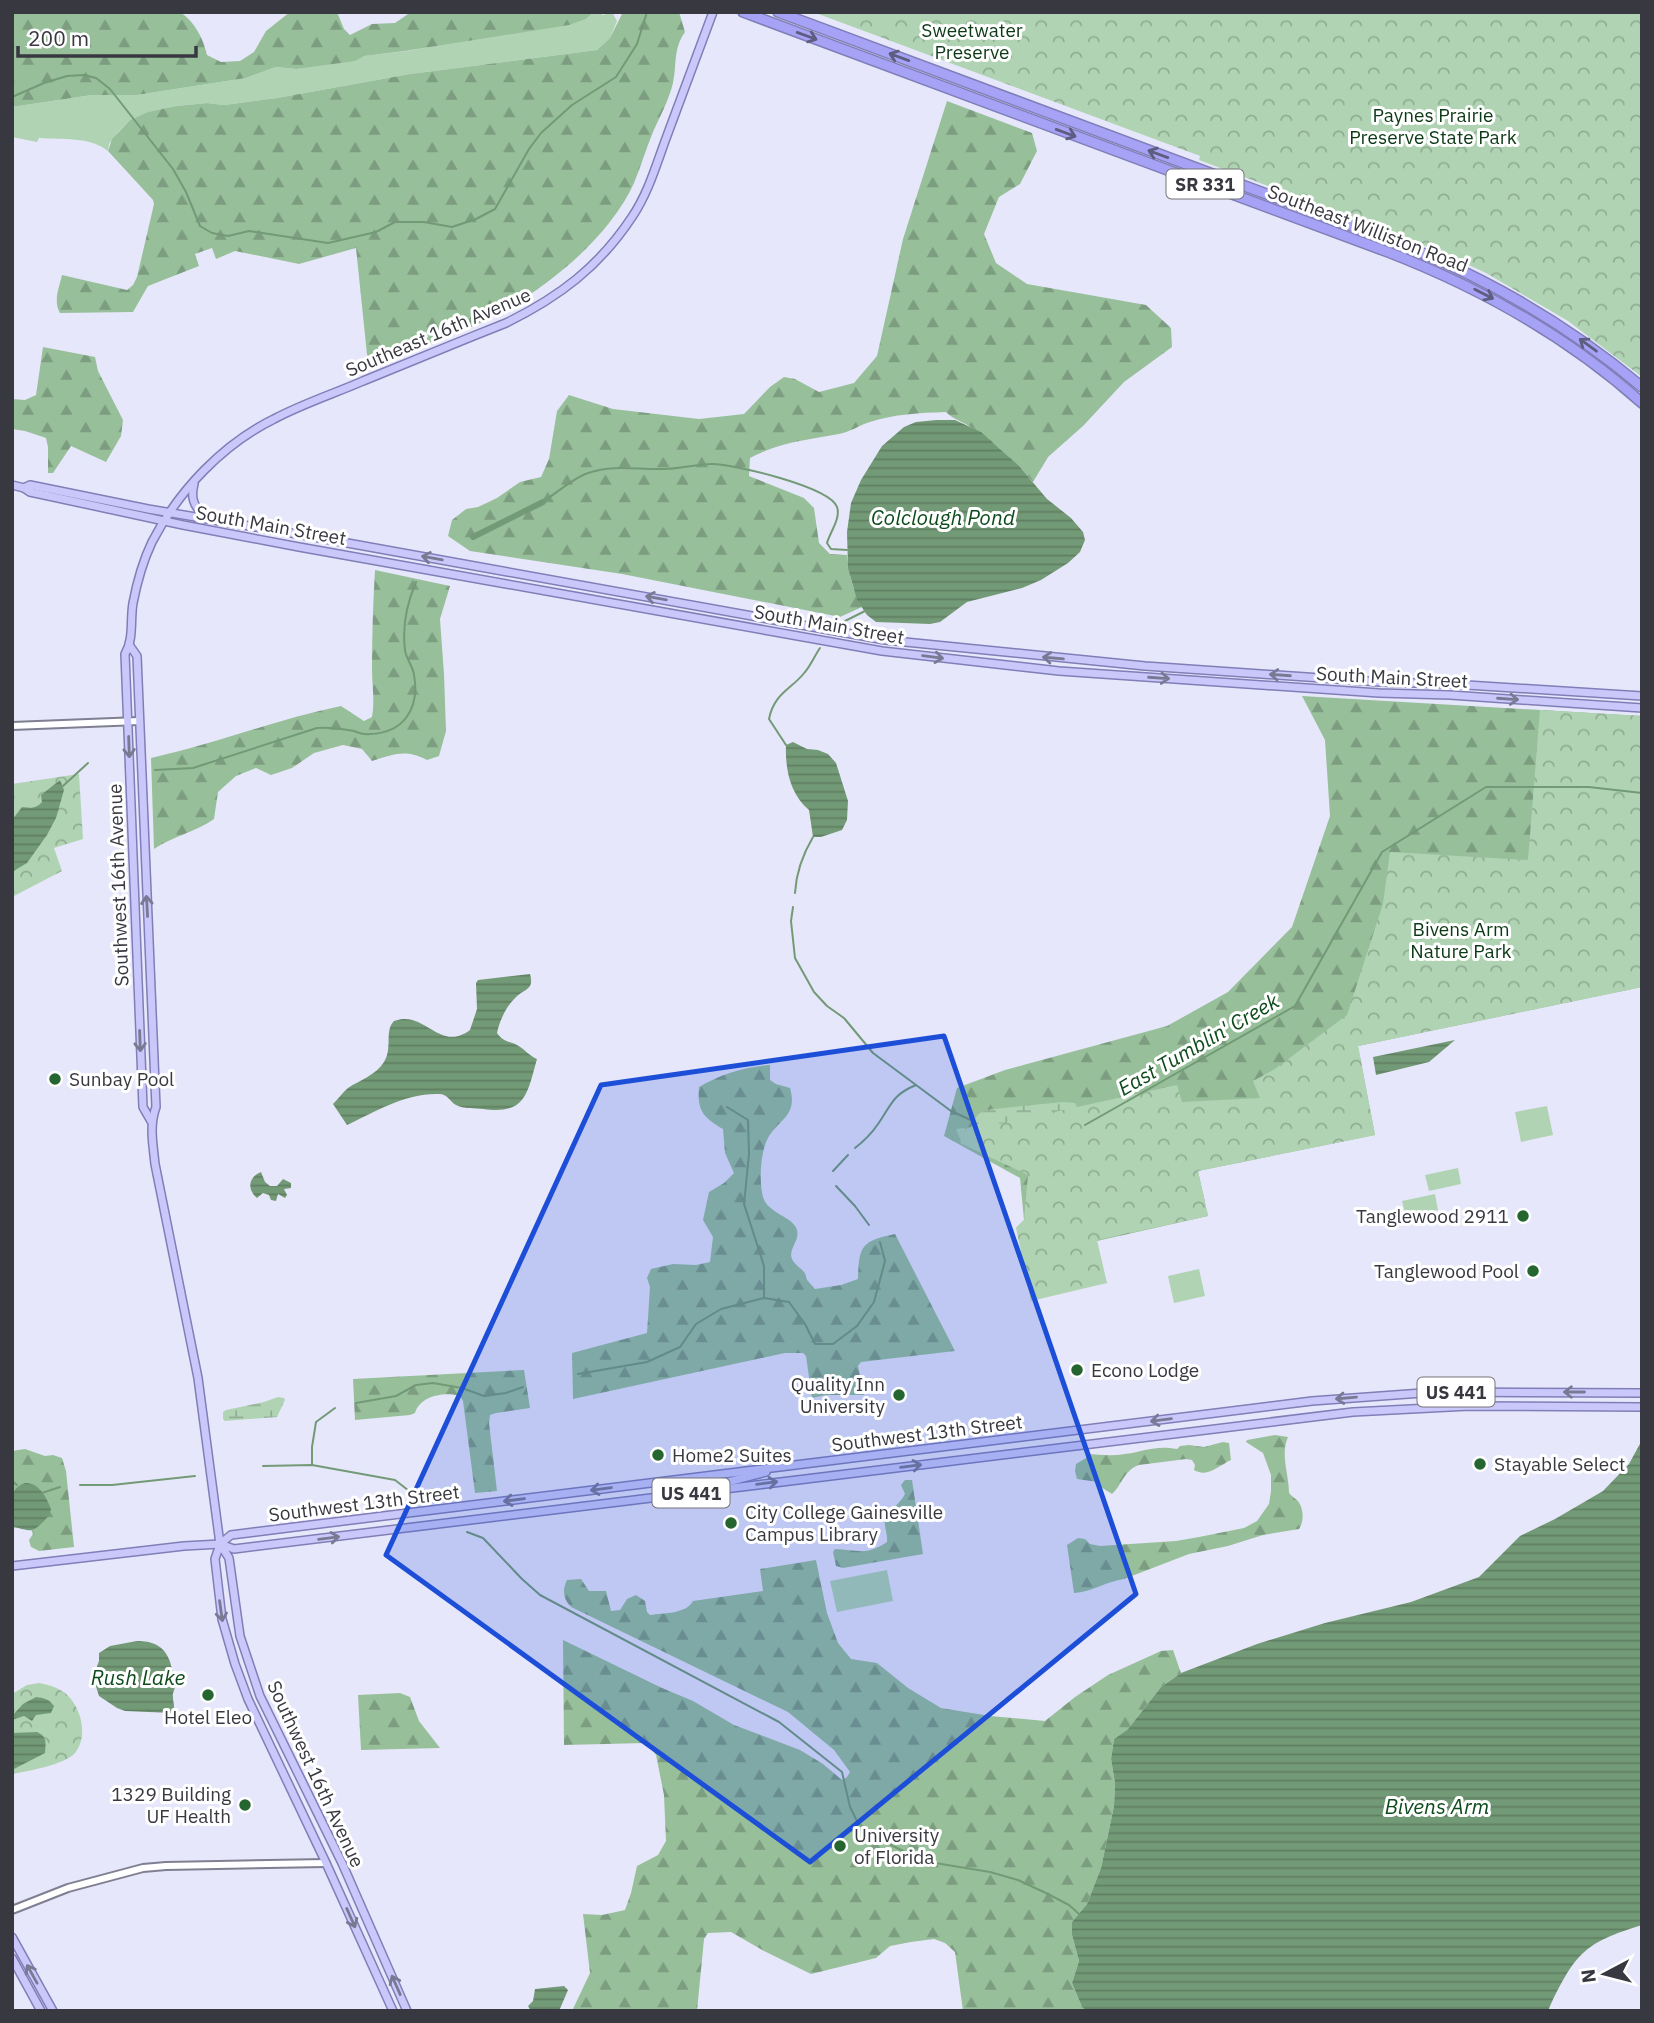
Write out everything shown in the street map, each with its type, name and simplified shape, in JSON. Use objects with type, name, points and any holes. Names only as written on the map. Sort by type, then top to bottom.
[{"type":"highway","name":"Southeast Williston Road","points":[[743,12],[1442,274],[1544,329],[1599,367],[1642,403]]},
{"type":"highway","name":"Southeast Williston Road","points":[[778,12],[1446,262],[1495,286],[1558,324],[1642,387]]},
{"type":"highway","points":[[1030,119],[1035,108]]},
{"type":"main road","name":"Southeast 16th Avenue","points":[[170,513],[196,480],[230,446],[273,419],[527,313],[564,291],[587,270],[612,244],[633,216],[648,187],[713,12]]},
{"type":"main road","points":[[196,480],[192,492],[193,502],[199,511],[214,520]]},
{"type":"main road","name":"South Main Street","points":[[12,485],[30,492],[299,547],[882,651],[1059,671],[1379,694],[1450,695],[1642,708]]},
{"type":"main road","name":"South Main Street","points":[[24,488],[30,485],[170,513],[303,534],[885,640],[1145,666],[1642,696]]},
{"type":"main road","name":"Southwest 16th Avenue","points":[[170,513],[152,542],[141,570],[133,604],[130,646],[125,654],[143,1107],[151,1121],[155,1164],[203,1404],[220,1544],[215,1559],[222,1619],[248,1699],[393,2011]]},
{"type":"main road","points":[[299,547],[303,534]]},
{"type":"main road","points":[[371,559],[373,548]]},
{"type":"main road","points":[[535,588],[539,577]]},
{"type":"main road","points":[[720,621],[723,610]]},
{"type":"main road","name":"Southwest 16th Avenue","points":[[130,646],[137,656],[156,1107],[151,1121]]},
{"type":"main road","points":[[1586,704],[1587,693]]},
{"type":"main road","name":"Southwest 13th Street","points":[[220,1544],[232,1535],[1352,1398],[1458,1392],[1642,1393]]},
{"type":"main road","name":"Southwest 13th Street","points":[[12,1566],[132,1551],[220,1544],[234,1549],[1353,1412],[1469,1406],[1642,1407]]},
{"type":"main road","points":[[842,1460],[843,1474]]},
{"type":"main road","points":[[715,1490],[720,1484],[765,1474],[769,1469]]},
{"type":"main road","points":[[698,1477],[700,1492]]},
{"type":"main road","name":"Southwest 16th Avenue","points":[[220,1544],[229,1558],[240,1636],[260,1696],[342,1863],[407,2011]]},
{"type":"main road","points":[[12,1937],[53,2011]]},
{"type":"main road","points":[[12,1958],[41,2011]]},
{"type":"street","points":[[12,726],[139,720]]},
{"type":"street","points":[[12,1910],[68,1888],[154,1867],[326,1863]]},
{"type":"highlighted area","points":[[944,1036],[1136,1594],[810,1862],[386,1555],[601,1085]]},
{"type":"green space","points":[[12,12],[180,12],[198,31],[207,55],[221,62],[240,61],[254,52],[266,31],[290,12],[337,12],[344,29],[350,35],[372,24],[395,23],[411,12],[594,12],[586,19],[569,25],[364,56],[355,61],[296,69],[276,67],[246,78],[137,95],[92,95],[12,107]]},
{"type":"green space","points":[[594,12],[604,15],[612,12],[617,21],[610,38],[597,50],[410,74],[277,98],[224,105],[207,103],[176,106],[149,112],[130,120],[109,144],[108,151],[84,141],[39,138],[37,142],[12,137],[12,107],[92,95],[137,95],[246,78],[276,67],[296,69],[586,19]]},
{"type":"green space","points":[[623,12],[679,12],[685,32],[677,51],[673,83],[667,102],[634,183],[603,231],[582,253],[532,293],[480,323],[368,364],[356,248],[299,264],[235,251],[216,259],[212,248],[195,254],[199,266],[148,286],[133,312],[60,313],[57,299],[62,275],[127,290],[137,277],[154,204],[108,151],[112,139],[130,120],[148,112],[176,106],[207,103],[224,105],[277,98],[410,74],[597,50],[610,38]]},
{"type":"green space","name":"Paynes Prairie Preserve State Park","points":[[813,12],[1642,12],[1642,377],[1568,321],[1486,273],[1443,253],[1199,160],[1200,156]]},
{"type":"green space","points":[[947,101],[1032,133],[1037,151],[1020,184],[999,197],[984,234],[996,263],[1027,284],[1146,305],[1171,328],[1172,347],[1124,382],[1083,426],[1048,457],[1033,482],[995,445],[946,412],[879,419],[843,433],[783,445],[750,458],[749,476],[804,498],[814,508],[819,543],[830,554],[847,555],[852,582],[862,607],[840,617],[622,574],[470,551],[448,536],[452,520],[466,509],[478,507],[497,498],[520,482],[541,477],[549,459],[557,411],[569,395],[613,409],[699,419],[744,414],[770,387],[784,377],[795,379],[819,392],[854,383],[877,356],[903,239]]},
{"type":"green space","points":[[43,347],[95,357],[98,371],[123,420],[121,436],[106,462],[71,446],[53,473],[48,473],[46,438],[12,429],[12,399],[25,400],[36,395]]},
{"type":"green space","points":[[375,570],[450,586],[440,619],[446,731],[439,756],[427,760],[400,754],[372,761],[362,749],[343,745],[314,753],[292,768],[271,775],[256,768],[236,776],[218,792],[214,819],[154,849],[151,758],[341,706],[364,721],[372,717]]},
{"type":"green space","points":[[1302,696],[1642,716],[1642,987],[1358,1046],[1375,1135],[1198,1171],[1208,1216],[1097,1241],[1016,1228],[1024,1220],[1020,1178],[944,1136],[957,1088],[1005,1070],[1167,1026],[1228,992],[1292,927],[1330,816],[1325,740]]},
{"type":"green space","name":"Bivens Arm Nature Park","points":[[1540,710],[1642,716],[1642,987],[1358,1046],[1375,1135],[1198,1171],[1208,1216],[1097,1240],[1107,1283],[1031,1301],[1016,1228],[1024,1220],[1028,1175],[960,1143],[956,1129],[1005,1123],[1177,1085],[1182,1102],[1260,1098],[1253,1081],[1275,1069],[1347,1015],[1383,904],[1390,852],[1528,860]]},
{"type":"green space","points":[[79,774],[83,839],[54,848],[62,871],[12,897],[12,784]]},
{"type":"green space","points":[[770,1065],[770,1080],[790,1088],[792,1097],[789,1111],[765,1144],[761,1167],[762,1190],[766,1203],[795,1225],[797,1238],[791,1254],[792,1260],[815,1289],[841,1285],[858,1279],[864,1246],[875,1239],[895,1234],[955,1351],[861,1362],[858,1366],[864,1395],[826,1395],[812,1398],[806,1356],[803,1353],[785,1353],[573,1399],[572,1353],[647,1333],[650,1287],[647,1278],[651,1269],[673,1264],[696,1265],[710,1262],[713,1237],[703,1220],[709,1192],[734,1173],[725,1153],[723,1129],[706,1117],[700,1108],[699,1087],[733,1072]]},
{"type":"green space","points":[[1075,1103],[1082,1116],[970,1131],[975,1118],[985,1110]]},
{"type":"green space","points":[[1547,1106],[1553,1135],[1521,1142],[1515,1112]]},
{"type":"green space","points":[[1458,1168],[1461,1184],[1429,1191],[1425,1175]]},
{"type":"green space","points":[[1435,1194],[1438,1210],[1406,1217],[1402,1201]]},
{"type":"green space","points":[[1199,1269],[1205,1296],[1174,1303],[1168,1276]]},
{"type":"green space","points":[[524,1370],[530,1408],[490,1415],[497,1491],[475,1493],[463,1401],[460,1396],[433,1396],[422,1402],[415,1413],[410,1415],[355,1420],[353,1379]]},
{"type":"green space","points":[[278,1397],[285,1400],[277,1417],[223,1419],[223,1412],[226,1410]]},
{"type":"green space","points":[[1275,1435],[1288,1437],[1285,1451],[1289,1493],[1300,1504],[1302,1523],[1299,1529],[1263,1535],[1189,1554],[1124,1579],[1074,1593],[1067,1545],[1078,1538],[1100,1546],[1176,1541],[1244,1528],[1257,1521],[1269,1504],[1271,1475],[1263,1453],[1246,1442]]},
{"type":"green space","points":[[1229,1443],[1231,1460],[1213,1470],[1204,1473],[1194,1470],[1192,1460],[1186,1459],[1139,1465],[1130,1470],[1112,1494],[1098,1482],[1077,1479],[1075,1471],[1076,1464],[1089,1454],[1120,1455],[1157,1448],[1177,1449],[1189,1445],[1204,1447]]},
{"type":"green space","points":[[25,1449],[62,1458],[66,1471],[74,1547],[39,1551],[31,1547],[29,1540],[33,1534],[28,1521],[12,1507],[12,1451]]},
{"type":"green space","points":[[905,1480],[912,1480],[923,1554],[843,1568],[836,1566],[833,1552],[835,1549],[867,1551],[887,1542],[885,1517],[905,1494],[901,1485]]},
{"type":"green space","name":"University of Florida","points":[[816,1560],[827,1613],[838,1643],[851,1659],[877,1663],[908,1688],[941,1708],[1045,1721],[1108,1675],[1161,1651],[1173,1650],[1181,1673],[1161,1687],[1128,1729],[1114,1739],[1111,1759],[1115,1783],[1114,1806],[1101,1868],[1087,1904],[1072,1922],[1072,1935],[1079,1961],[1072,1983],[1082,2007],[1087,2011],[963,2011],[955,1952],[945,1943],[934,1939],[890,1946],[876,1958],[811,1974],[731,1932],[708,1933],[704,1939],[697,2011],[572,2011],[590,1973],[583,1914],[602,1915],[625,1910],[637,1866],[658,1855],[666,1841],[664,1795],[656,1755],[646,1743],[564,1745],[563,1640],[693,1701],[734,1725],[800,1750],[842,1780],[850,1772],[834,1750],[788,1712],[571,1607],[564,1594],[567,1580],[581,1579],[589,1591],[606,1591],[611,1611],[620,1610],[627,1599],[636,1595],[645,1601],[650,1615],[680,1611],[693,1601],[763,1591],[760,1569]]},
{"type":"green space","points":[[887,1570],[893,1601],[837,1612],[830,1581]]},
{"type":"green space","points":[[39,1683],[59,1689],[71,1699],[79,1713],[82,1738],[75,1753],[63,1761],[12,1774],[12,1694],[27,1685]]},
{"type":"green space","points":[[400,1693],[410,1697],[419,1721],[440,1748],[361,1750],[358,1695]]},
{"type":"water","name":"Colclough Pond","points":[[955,420],[981,432],[1019,466],[1047,499],[1071,518],[1083,532],[1085,540],[1080,552],[1068,563],[1041,580],[1022,588],[967,602],[940,622],[876,622],[867,615],[857,600],[848,568],[847,532],[851,503],[861,480],[882,446],[904,427],[916,422]]},
{"type":"water","points":[[793,742],[828,754],[836,763],[848,801],[847,820],[842,830],[813,837],[809,810],[793,789],[786,763],[786,745]]},
{"type":"water","points":[[60,780],[64,790],[56,818],[27,863],[12,872],[12,820],[22,807],[40,804],[41,795]]},
{"type":"water","points":[[530,974],[530,986],[508,1006],[497,1033],[537,1059],[527,1092],[516,1105],[497,1110],[466,1108],[456,1105],[442,1094],[427,1094],[391,1104],[347,1125],[333,1104],[348,1088],[381,1067],[387,1057],[389,1030],[394,1021],[415,1021],[449,1037],[459,1036],[470,1030],[477,1009],[478,980]]},
{"type":"water","points":[[1455,1040],[1429,1062],[1376,1075],[1373,1057]]},
{"type":"water","points":[[261,1172],[270,1186],[277,1186],[283,1179],[291,1183],[291,1188],[284,1189],[287,1195],[285,1198],[278,1194],[276,1201],[263,1193],[257,1198],[254,1195],[250,1188],[251,1180]]},
{"type":"water","name":"Bivens Arm","points":[[1642,1440],[1642,1925],[1588,1948],[1567,1973],[1548,2011],[1087,2011],[1082,2007],[1072,1983],[1079,1961],[1072,1935],[1072,1922],[1087,1904],[1101,1868],[1114,1806],[1115,1783],[1111,1759],[1114,1739],[1128,1729],[1161,1687],[1181,1673],[1257,1644],[1325,1623],[1411,1602],[1479,1577],[1520,1536],[1603,1491],[1629,1464]]},
{"type":"water","points":[[25,1483],[38,1488],[51,1509],[45,1520],[30,1530],[12,1527],[13,1495],[19,1486]]},
{"type":"water","name":"Rush Lake","points":[[137,1641],[156,1645],[168,1656],[175,1682],[172,1713],[125,1711],[99,1696],[93,1677],[99,1653],[110,1646]]},
{"type":"water","points":[[36,1697],[46,1699],[54,1706],[51,1713],[36,1715],[32,1721],[24,1716],[12,1720],[12,1716],[23,1704]]},
{"type":"water","points":[[37,1732],[46,1743],[45,1753],[12,1770],[12,1733]]},
{"type":"water","points":[[564,1986],[568,1990],[559,2011],[531,2011],[528,2006],[533,2001],[535,1989]]},
{"type":"waterway","points":[[12,97],[67,76],[84,75],[96,78],[110,89],[173,169],[200,226],[212,233],[228,236],[249,231],[328,243],[376,232],[395,222],[424,222],[452,227],[495,209],[541,133],[572,105],[616,77],[637,44],[647,12]]},
{"type":"waterway","points":[[543,502],[577,478],[598,470],[723,465],[780,478],[831,499],[837,507],[838,516],[827,543],[831,549],[847,550]]},
{"type":"waterway","points":[[473,537],[543,502]]},
{"type":"waterway","points":[[155,770],[193,768],[317,728],[368,734],[382,733],[400,724],[412,708],[414,698],[414,675],[406,653],[404,632],[408,606],[416,582]]},
{"type":"waterway","points":[[845,621],[865,611]]},
{"type":"waterway","points":[[786,745],[769,719],[771,710],[779,697],[800,678],[820,648]]},
{"type":"waterway","points":[[63,786],[88,763]]},
{"type":"waterway","name":"East Tumblin' Creek","points":[[1085,1125],[1295,1006],[1382,852],[1486,787],[1589,787],[1642,793]]},
{"type":"waterway","points":[[795,893],[801,864],[813,837]]},
{"type":"waterway","points":[[793,907],[791,921],[795,958],[814,992],[844,1018],[873,1053],[951,1111],[973,1121]]},
{"type":"waterway","points":[[855,1148],[873,1131],[897,1096],[916,1085]]},
{"type":"waterway","points":[[727,1107],[748,1120],[749,1154],[744,1204],[764,1266],[764,1297]]},
{"type":"waterway","points":[[833,1171],[848,1155]]},
{"type":"waterway","points":[[836,1186],[869,1225]]},
{"type":"waterway","points":[[578,1374],[647,1362],[680,1347],[696,1324],[721,1309],[764,1298],[789,1302],[815,1344],[833,1344],[857,1326],[874,1302],[885,1261],[880,1242]]},
{"type":"waterway","points":[[356,1403],[396,1396],[416,1385],[433,1383],[462,1388],[484,1396],[523,1387]]},
{"type":"waterway","points":[[312,1464],[316,1422],[335,1408]]},
{"type":"waterway","points":[[263,1466],[312,1465],[395,1480],[413,1494]]},
{"type":"waterway","points":[[80,1485],[112,1485],[195,1476]]},
{"type":"waterway","points":[[12,1481],[17,1485]]},
{"type":"waterway","points":[[42,1493],[60,1487]]},
{"type":"waterway","points":[[467,1532],[483,1538],[540,1595],[779,1722],[842,1772],[850,1807],[858,1823],[879,1839],[923,1861],[990,1872],[1018,1880],[1069,1905],[1079,1914]]},
{"type":"place","name":"Sunbay Pool","points":[[55,1079]]},
{"type":"place","name":"Tanglewood 2911","points":[[1523,1216]]},
{"type":"place","name":"Tanglewood Pool","points":[[1533,1271]]},
{"type":"place","name":"Econo Lodge","points":[[1077,1370]]},
{"type":"place","name":"Quality Inn University","points":[[899,1395]]},
{"type":"place","name":"Home2 Suites","points":[[658,1455]]},
{"type":"place","name":"Stayable Select","points":[[1480,1464]]},
{"type":"place","name":"City College Gainesville Campus Library","points":[[731,1523]]},
{"type":"place","name":"Hotel Eleo","points":[[208,1695]]},
{"type":"place","name":"1329 Building UF Health","points":[[245,1805]]},
{"type":"place","name":"University of Florida","points":[[840,1846]]},
{"type":"park label","name":"Sweetwater Preserve","points":[[972,41]]}]
